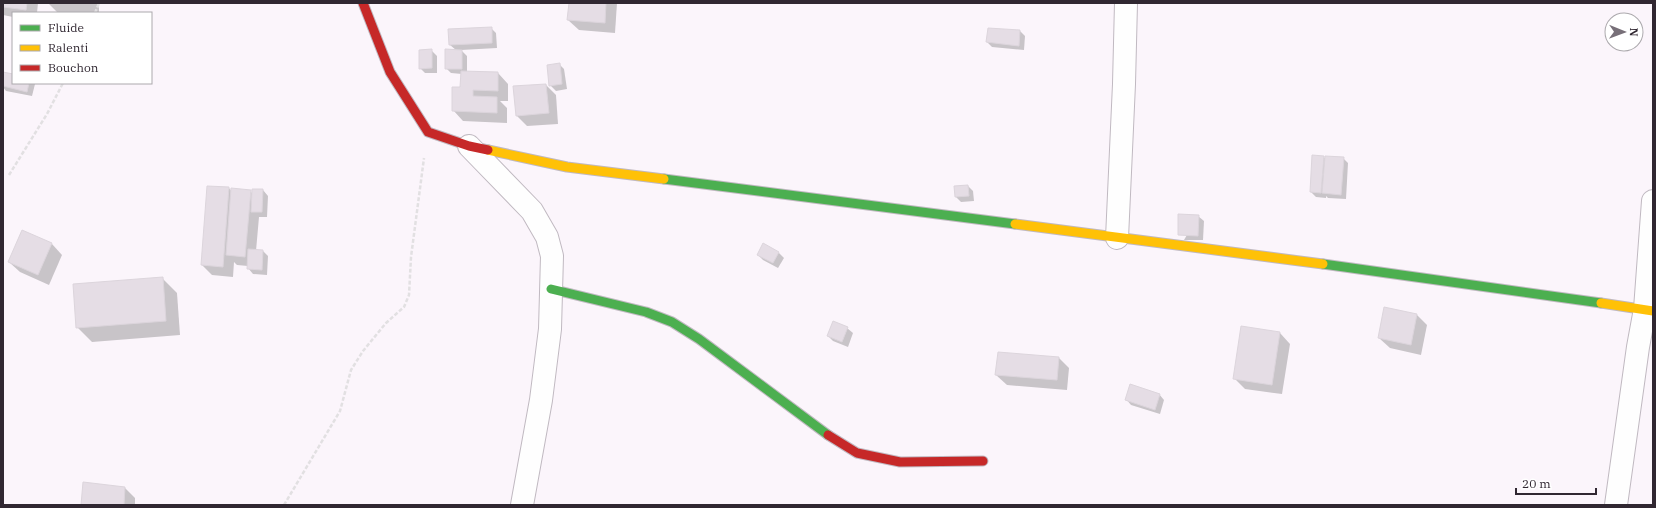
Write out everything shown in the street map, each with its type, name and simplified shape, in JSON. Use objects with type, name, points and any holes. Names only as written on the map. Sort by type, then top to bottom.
[{"type":"street","points":[[363,3],[390,72],[428,132],[469,146],[568,167],[1397,273],[1649,310]]},
{"type":"street","points":[[1117,238],[1124,91],[1126,3]]},
{"type":"street","points":[[469,146],[532,211],[547,236],[552,256],[550,329],[542,392],[522,505]]},
{"type":"street","points":[[1616,505],[1638,347],[1649,310],[1653,201]]},
{"type":"street","points":[[551,289],[646,312],[672,322],[705,343],[833,439],[857,453],[900,462],[983,461]]},
{"type":"path","points":[[94,12],[99,3]]},
{"type":"path","points":[[9,175],[56,99],[63,84]]},
{"type":"path","points":[[284,505],[340,411],[351,370],[363,351],[386,323],[404,307],[409,295],[415,220],[428,132]]},
{"type":"building","points":[[3,3],[27,3],[26,10],[3,7]]},
{"type":"building","points":[[569,3],[606,3],[605,23],[567,20]]},
{"type":"building","points":[[492,27],[492,43],[449,45],[448,29]]},
{"type":"building","points":[[988,28],[1020,30],[1019,46],[986,42]]},
{"type":"building","points":[[432,49],[432,68],[419,69],[419,50]]},
{"type":"building","points":[[445,49],[462,50],[462,69],[445,69]]},
{"type":"building","points":[[560,63],[562,84],[549,86],[547,65]]},
{"type":"building","points":[[461,71],[498,72],[498,91],[473,90],[473,96],[497,97],[497,113],[452,111],[452,87],[460,87]]},
{"type":"building","points":[[3,72],[12,74],[12,84],[29,84],[27,92],[3,86]]},
{"type":"building","points":[[546,84],[549,113],[516,116],[513,86]]},
{"type":"building","points":[[1312,155],[1324,156],[1321,193],[1310,192]]},
{"type":"building","points":[[1325,156],[1344,157],[1341,195],[1322,193]]},
{"type":"building","points":[[968,185],[969,196],[955,197],[954,186]]},
{"type":"building","points":[[207,186],[229,187],[223,267],[201,265]]},
{"type":"building","points":[[231,188],[251,190],[245,257],[226,255]]},
{"type":"building","points":[[252,189],[263,189],[262,212],[251,212]]},
{"type":"building","points":[[1178,214],[1199,215],[1198,236],[1178,235]]},
{"type":"building","points":[[22,230],[52,243],[38,275],[8,262]]},
{"type":"building","points":[[763,243],[779,252],[773,263],[757,255]]},
{"type":"building","points":[[248,249],[263,250],[262,270],[247,269]]},
{"type":"building","points":[[163,277],[166,321],[76,328],[73,284]]},
{"type":"building","points":[[1384,307],[1417,314],[1411,345],[1378,338]]},
{"type":"building","points":[[833,321],[848,327],[842,342],[827,336]]},
{"type":"building","points":[[1241,326],[1280,332],[1272,385],[1233,379]]},
{"type":"building","points":[[998,352],[1059,357],[1057,380],[995,375]]},
{"type":"building","points":[[1130,384],[1160,394],[1155,410],[1125,400]]},
{"type":"building","points":[[83,482],[125,487],[124,505],[81,505]]},
{"type":"traffic: fast","points":[[664,179],[1015,224]]},
{"type":"traffic: fast","points":[[1323,264],[1601,303]]},
{"type":"traffic: fast","points":[[551,289],[646,312],[672,322],[699,339],[828,435]]},
{"type":"traffic: slow","points":[[488,150],[567,167],[664,179]]},
{"type":"traffic: slow","points":[[1015,224],[1323,264]]},
{"type":"traffic: slow","points":[[1601,303],[1653,311]]},
{"type":"traffic: jam","points":[[363,3],[390,72],[428,132],[469,146],[488,150]]},
{"type":"traffic: jam","points":[[828,435],[857,453],[900,462],[983,461]]}]
